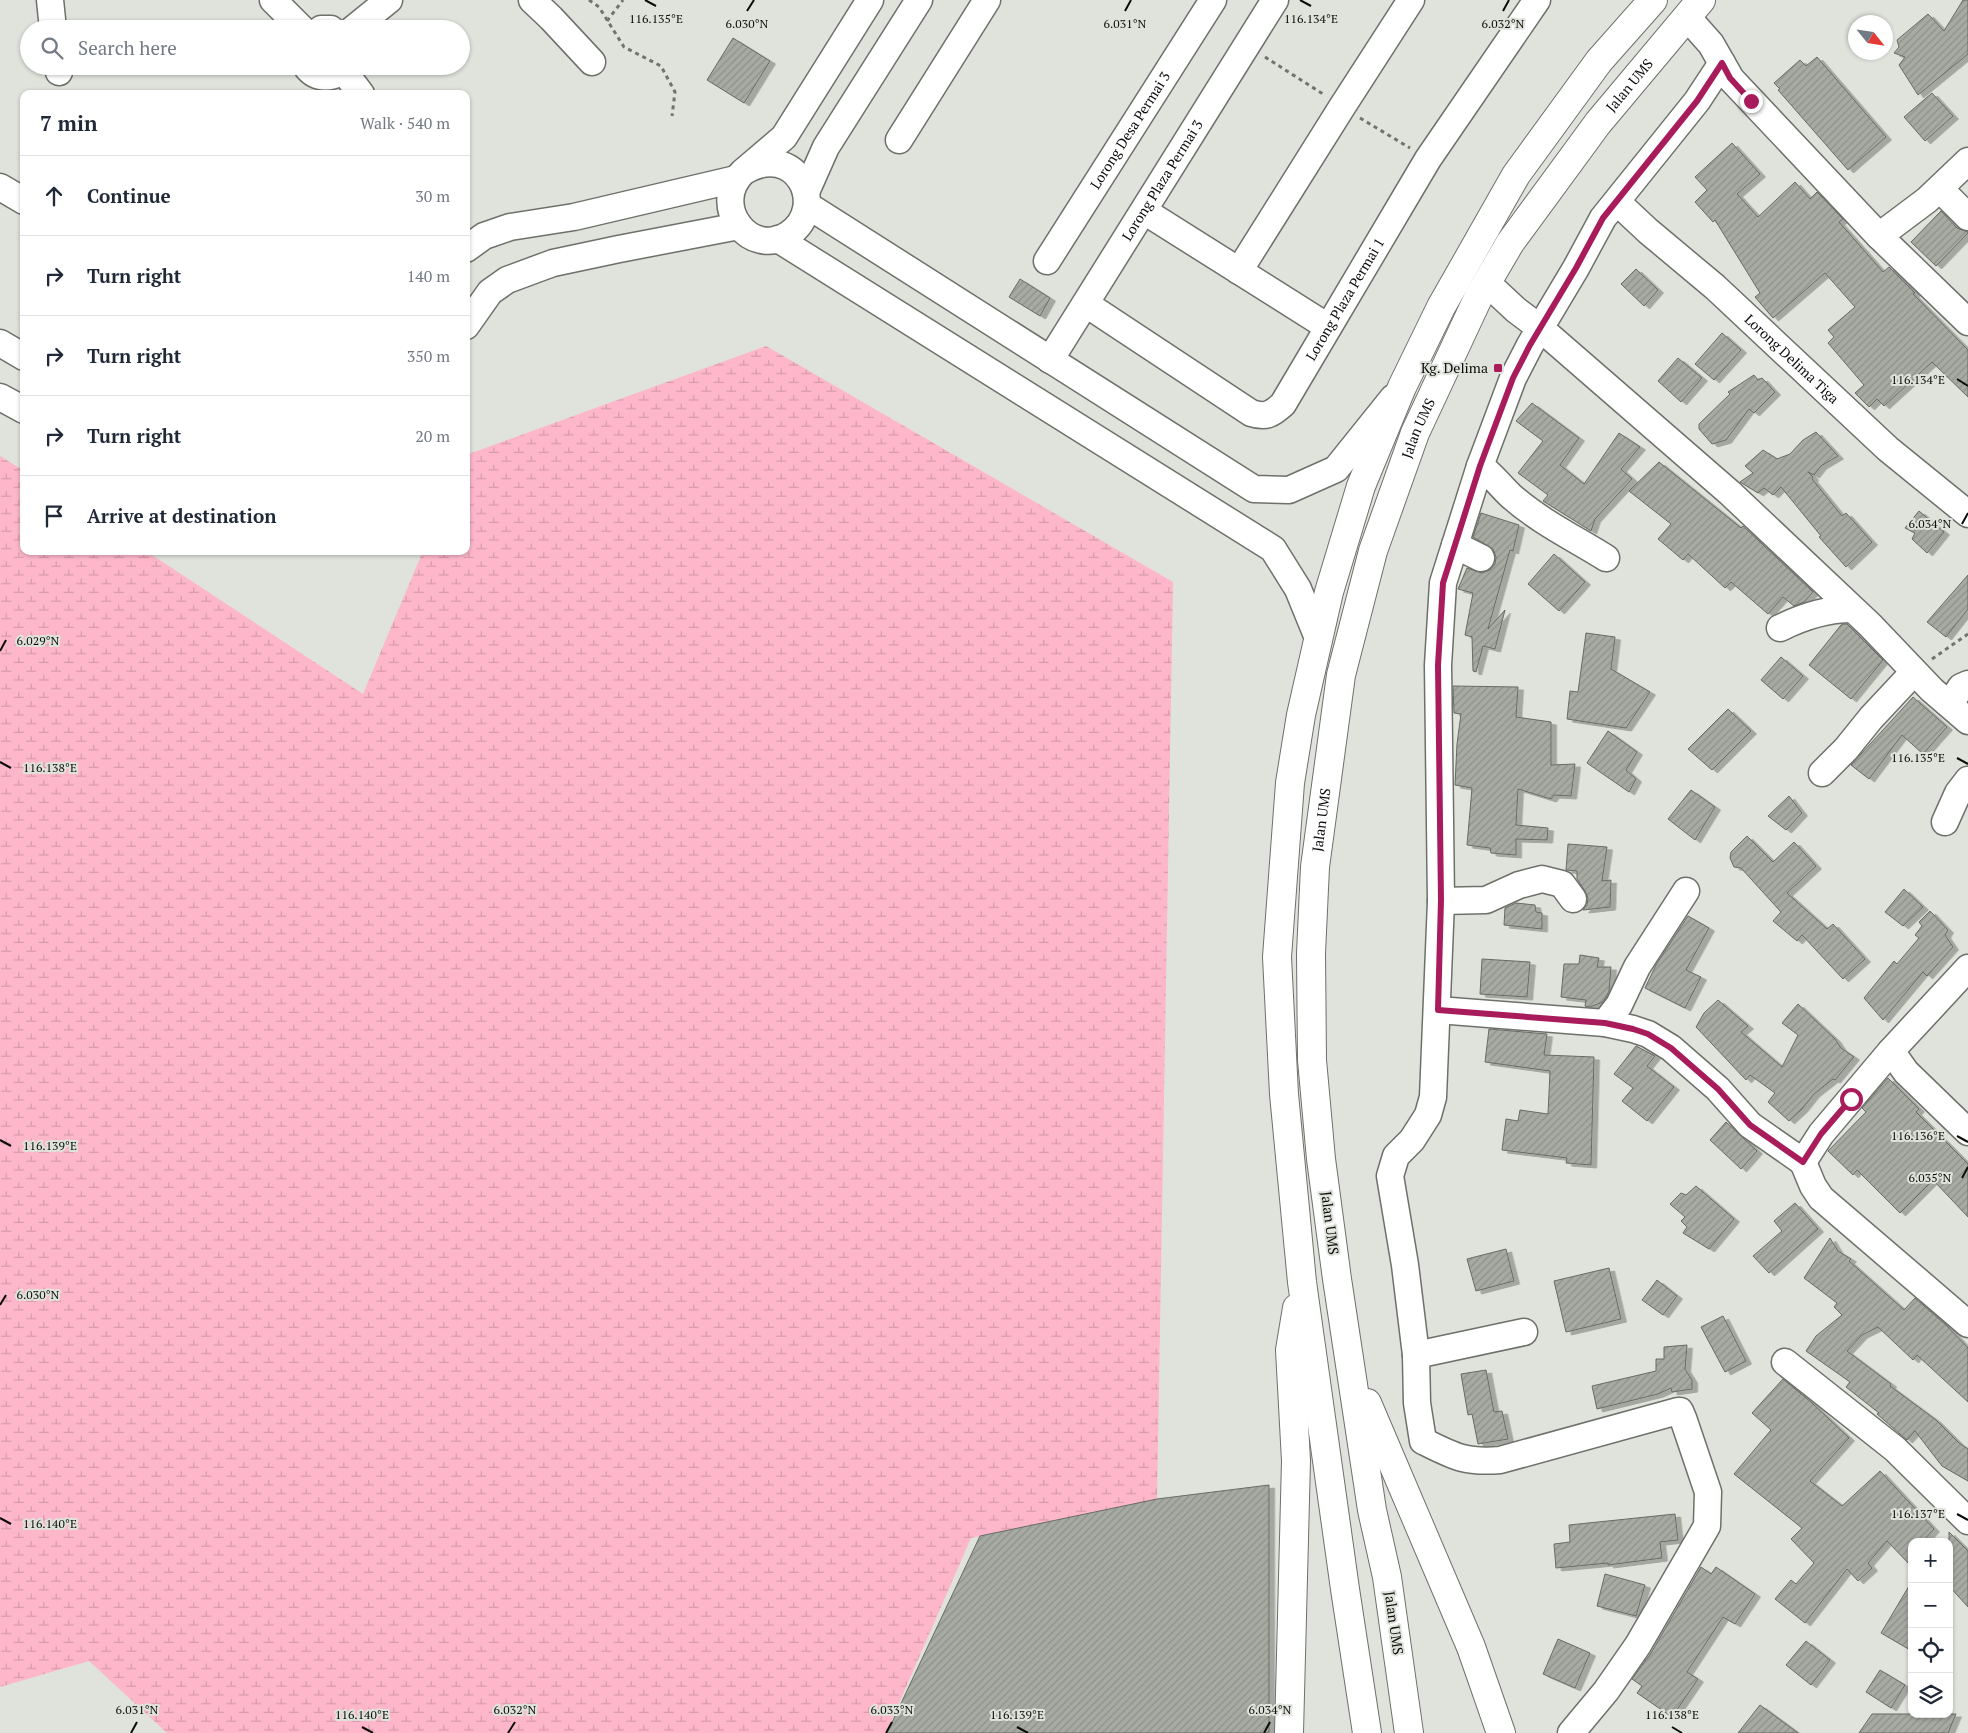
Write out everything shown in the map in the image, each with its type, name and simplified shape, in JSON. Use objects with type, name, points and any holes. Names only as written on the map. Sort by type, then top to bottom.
[{"type":"highway","points":[[1367,1733],[1302,1282],[1284,1094],[1277,957],[1290,783],[1302,715],[1329,592],[1361,486],[1402,387],[1441,307],[1516,175],[1598,61],[1653,0]]},
{"type":"highway","name":"Jalan UMS","points":[[1409,1733],[1387,1577],[1372,1510],[1349,1362],[1321,1159],[1312,1060],[1311,954],[1315,867],[1341,676],[1373,551],[1415,433],[1479,296],[1510,243],[1598,123],[1694,8]]},
{"type":"highway","points":[[1289,1733],[1296,1461],[1290,1350],[1302,1282]]},
{"type":"highway","points":[[1349,1362],[1471,1647],[1501,1733]]},
{"type":"street","points":[[50,0],[52,20]]},
{"type":"street","points":[[273,0],[293,20]]},
{"type":"street","points":[[364,20],[389,0]]},
{"type":"street","points":[[532,0],[592,62]]},
{"type":"street","points":[[870,0],[784,137],[739,176],[731,191],[732,216],[738,226],[747,234],[767,240],[778,239],[789,234],[798,226],[804,216],[806,199],[826,147],[919,0]]},
{"type":"street","points":[[900,140],[987,0]]},
{"type":"street","name":"Lorong Plaza Permai 3","points":[[1050,360],[1276,0]]},
{"type":"street","points":[[1239,271],[1411,0]]},
{"type":"street","name":"Lorong Plaza Permai 1","points":[[1086,304],[1251,413],[1259,416],[1272,414],[1283,404],[1428,159],[1529,3]]},
{"type":"street","name":"Lorong Desa Permai 3","points":[[1047,261],[1203,4]]},
{"type":"street","points":[[1694,8],[1730,78],[1879,236],[1968,322]]},
{"type":"street","points":[[1571,1733],[1606,1691],[1638,1645],[1706,1526],[1708,1492],[1682,1414],[1678,1411],[1500,1460],[1484,1462],[1458,1459],[1423,1441],[1417,1402],[1416,1355],[1405,1265],[1390,1176],[1396,1156],[1412,1140],[1428,1115],[1434,1097],[1441,900],[1438,665],[1443,583],[1480,466],[1513,378],[1595,231],[1697,101],[1722,63]]},
{"type":"street","points":[[309,78],[332,75]]},
{"type":"street","points":[[349,75],[358,90]]},
{"type":"street","points":[[1879,236],[1901,221],[1968,161]]},
{"type":"street","points":[[470,246],[484,236],[510,227],[574,217],[739,176],[754,166],[767,162],[780,164],[792,170],[800,180],[806,199],[1050,360],[1254,489],[1289,490],[1336,469],[1402,387]]},
{"type":"street","points":[[0,187],[20,199]]},
{"type":"street","points":[[1940,188],[1968,216]]},
{"type":"street","name":"Lorong Delima Tiga","points":[[1617,202],[1648,231],[1715,287],[1888,449],[1968,514]]},
{"type":"street","points":[[1144,211],[1328,327]]},
{"type":"street","points":[[470,320],[490,292],[507,280],[553,263],[738,226]]},
{"type":"street","points":[[778,239],[1272,549],[1298,589],[1318,638]]},
{"type":"street","points":[[1487,283],[1730,493],[1852,609],[1932,690],[1959,713]]},
{"type":"street","points":[[0,343],[20,355]]},
{"type":"street","points":[[0,397],[20,408]]},
{"type":"street","points":[[1480,466],[1515,430]]},
{"type":"street","points":[[1480,466],[1490,473],[1511,496],[1539,517],[1606,558]]},
{"type":"street","points":[[1455,545],[1481,558]]},
{"type":"street","points":[[1780,628],[1807,615],[1833,610],[1852,609]]},
{"type":"street","points":[[1822,773],[1846,749],[1871,718],[1914,672]]},
{"type":"street","points":[[1959,713],[1961,688],[1968,684]]},
{"type":"street","points":[[1945,822],[1958,793],[1968,780]]},
{"type":"street","points":[[1441,900],[1486,900],[1519,885],[1542,878],[1562,884],[1573,899]]},
{"type":"street","points":[[1605,1023],[1619,1005],[1637,967],[1686,891]]},
{"type":"street","points":[[1803,1162],[1821,1134],[1890,1051],[1968,968]]},
{"type":"street","points":[[1438,1010],[1605,1023],[1648,1034],[1671,1048],[1718,1089],[1750,1125],[1803,1162],[1813,1186],[1822,1198],[1968,1324]]},
{"type":"street","points":[[1890,1051],[1906,1072],[1968,1132]]},
{"type":"street","points":[[1416,1355],[1524,1332]]},
{"type":"street","points":[[1785,1362],[1895,1449],[1968,1521]]},
{"type":"path","points":[[590,0],[599,7],[624,47],[661,66],[675,92],[672,116]]},
{"type":"path","points":[[607,21],[623,0]]},
{"type":"path","points":[[1246,45],[1428,159]]},
{"type":"path","points":[[1914,672],[1968,634]]},
{"type":"green space","points":[[766,346],[1173,582],[1157,1499],[971,1538],[886,1733],[167,1733],[89,1661],[0,1687],[0,456],[20,468],[20,555],[152,555],[363,694],[421,555],[470,555],[470,454]]},
{"type":"building","points":[[1963,0],[1968,0],[1968,54],[1918,95],[1899,65],[1905,57],[1894,53],[1899,47],[1897,40],[1928,14],[1944,31]]},
{"type":"building","points":[[733,38],[770,61],[744,103],[707,80]]},
{"type":"building","points":[[1817,57],[1886,137],[1848,170],[1774,83],[1800,60],[1806,66]]},
{"type":"building","points":[[1932,93],[1953,116],[1925,141],[1904,117]]},
{"type":"building","points":[[1732,143],[1760,174],[1737,194],[1758,217],[1795,182],[1810,199],[1817,192],[1843,219],[1839,222],[1883,272],[1889,267],[1968,350],[1968,397],[1932,362],[1884,406],[1877,399],[1869,407],[1855,393],[1864,385],[1828,343],[1834,337],[1828,330],[1855,307],[1825,273],[1773,318],[1755,297],[1760,293],[1715,220],[1713,222],[1695,202],[1707,190],[1695,177]]},
{"type":"building","points":[[1941,211],[1957,228],[1968,233],[1936,266],[1911,242]]},
{"type":"building","points":[[1636,269],[1658,290],[1644,306],[1621,284]]},
{"type":"building","points":[[1020,279],[1050,298],[1040,316],[1009,297]]},
{"type":"building","points":[[1722,333],[1741,350],[1714,380],[1695,364]]},
{"type":"building","points":[[1678,358],[1702,378],[1681,402],[1658,381]]},
{"type":"building","points":[[1754,375],[1758,380],[1762,378],[1775,392],[1754,413],[1749,409],[1726,440],[1712,444],[1699,429],[1699,424],[1730,394],[1728,392]]},
{"type":"building","points":[[1532,403],[1579,438],[1560,465],[1584,484],[1619,433],[1640,447],[1621,469],[1632,479],[1595,519],[1591,531],[1543,501],[1548,495],[1518,473],[1543,441],[1516,421]]},
{"type":"building","points":[[1816,432],[1838,456],[1821,466],[1814,475],[1808,472],[1842,516],[1846,513],[1872,542],[1846,567],[1819,537],[1821,536],[1781,487],[1773,495],[1764,488],[1758,493],[1740,482],[1753,473],[1745,466],[1763,450],[1777,459],[1790,454],[1803,440]]},
{"type":"building","points":[[1659,462],[1741,528],[1743,526],[1813,592],[1804,602],[1794,606],[1783,597],[1768,614],[1731,582],[1725,588],[1688,554],[1683,560],[1658,539],[1671,524],[1629,491]]},
{"type":"building","points":[[1919,511],[1944,532],[1927,553],[1912,539],[1915,533],[1905,528]]},
{"type":"building","points":[[1481,513],[1519,525],[1513,551],[1510,550],[1488,629],[1505,610],[1495,649],[1483,646],[1476,672],[1473,671],[1472,637],[1465,635],[1473,593],[1458,589],[1467,568],[1482,573],[1490,570],[1495,564],[1496,557],[1493,549],[1473,537]]},
{"type":"building","points":[[1554,554],[1585,582],[1559,611],[1528,584]]},
{"type":"building","points":[[1968,575],[1968,609],[1946,637],[1927,622]]},
{"type":"building","points":[[1843,624],[1847,624],[1883,660],[1851,699],[1809,665]]},
{"type":"building","points":[[1586,633],[1615,637],[1611,669],[1650,692],[1626,728],[1567,719],[1570,691],[1578,692]]},
{"type":"building","points":[[1781,657],[1803,676],[1783,699],[1761,680]]},
{"type":"building","points":[[1453,686],[1518,687],[1516,717],[1551,722],[1551,765],[1575,764],[1571,796],[1554,795],[1551,799],[1518,789],[1516,825],[1548,828],[1547,840],[1516,839],[1516,855],[1491,853],[1490,848],[1467,845],[1472,788],[1455,785],[1461,714],[1454,713]]},
{"type":"building","points":[[1913,697],[1947,727],[1923,754],[1902,735],[1869,779],[1851,765]]},
{"type":"building","points":[[1728,709],[1751,731],[1712,770],[1688,749]]},
{"type":"building","points":[[1608,731],[1637,752],[1626,770],[1636,779],[1629,792],[1587,763]]},
{"type":"building","points":[[1691,790],[1715,807],[1695,840],[1668,819]]},
{"type":"building","points":[[1789,796],[1802,813],[1786,830],[1768,816]]},
{"type":"building","points":[[1747,836],[1773,862],[1794,842],[1816,866],[1787,893],[1827,929],[1833,924],[1865,959],[1843,979],[1802,935],[1797,941],[1773,921],[1781,912],[1741,868],[1734,867],[1730,858],[1731,852]]},
{"type":"building","points":[[1568,844],[1607,847],[1602,881],[1611,880],[1610,907],[1583,910],[1587,905],[1588,898],[1577,879],[1577,871],[1566,870]]},
{"type":"building","points":[[1904,889],[1923,907],[1903,926],[1885,912]]},
{"type":"building","points":[[1516,903],[1535,905],[1536,912],[1542,913],[1542,929],[1504,925],[1505,908]]},
{"type":"building","points":[[1930,911],[1948,930],[1945,935],[1953,947],[1927,976],[1923,972],[1883,1020],[1864,998],[1894,961],[1897,964],[1919,938],[1915,935],[1922,926],[1919,922]]},
{"type":"building","points":[[1688,916],[1709,928],[1686,970],[1701,977],[1685,1008],[1645,988],[1656,965]]},
{"type":"building","points":[[1580,955],[1599,958],[1597,967],[1611,967],[1609,991],[1606,997],[1603,1002],[1590,1007],[1585,1006],[1586,1000],[1561,997],[1564,964],[1579,964]]},
{"type":"building","points":[[1482,959],[1530,962],[1527,997],[1480,994]]},
{"type":"building","points":[[1718,1000],[1748,1026],[1741,1032],[1782,1067],[1798,1035],[1782,1023],[1798,1004],[1835,1039],[1841,1048],[1854,1057],[1835,1080],[1833,1079],[1814,1094],[1789,1121],[1768,1102],[1775,1093],[1750,1075],[1746,1080],[1696,1027],[1704,1013]]},
{"type":"building","points":[[1489,1029],[1547,1034],[1544,1055],[1594,1057],[1591,1165],[1566,1163],[1567,1158],[1502,1150],[1506,1119],[1518,1121],[1520,1110],[1548,1114],[1550,1071],[1485,1062]]},
{"type":"building","points":[[1636,1046],[1655,1056],[1647,1066],[1674,1087],[1647,1121],[1622,1101],[1633,1088],[1614,1074]]},
{"type":"building","points":[[1888,1078],[1919,1109],[1916,1112],[1968,1164],[1968,1217],[1933,1180],[1900,1213],[1857,1170],[1853,1175],[1828,1151],[1866,1112],[1862,1108]]},
{"type":"building","points":[[1726,1122],[1757,1151],[1741,1169],[1710,1140]]},
{"type":"building","points":[[1696,1186],[1734,1219],[1709,1249],[1683,1233],[1687,1227],[1681,1221],[1685,1217],[1670,1204],[1681,1193],[1686,1195]]},
{"type":"building","points":[[1795,1203],[1818,1229],[1769,1273],[1753,1256],[1782,1231],[1774,1221]]},
{"type":"building","points":[[1830,1238],[1838,1251],[1851,1259],[1849,1261],[1904,1310],[1915,1298],[1946,1325],[1968,1348],[1968,1402],[1917,1355],[1913,1360],[1878,1327],[1862,1335],[1847,1351],[1936,1420],[1959,1443],[1968,1449],[1968,1481],[1942,1466],[1915,1431],[1907,1440],[1877,1414],[1879,1413],[1846,1387],[1850,1382],[1806,1351],[1816,1336],[1842,1315],[1834,1307],[1837,1303],[1804,1278]]},
{"type":"building","points":[[1506,1249],[1514,1281],[1476,1291],[1467,1259]]},
{"type":"building","points":[[1609,1268],[1621,1319],[1566,1332],[1554,1281]]},
{"type":"building","points":[[1657,1280],[1677,1296],[1663,1315],[1642,1300]]},
{"type":"building","points":[[1723,1316],[1746,1361],[1725,1372],[1701,1327]]},
{"type":"building","points":[[1687,1345],[1685,1369],[1692,1380],[1692,1389],[1672,1392],[1671,1388],[1658,1394],[1597,1409],[1592,1386],[1656,1371],[1656,1359],[1664,1359],[1664,1347]]},
{"type":"building","points":[[1486,1370],[1494,1412],[1502,1411],[1508,1439],[1478,1444],[1472,1414],[1468,1415],[1461,1374]]},
{"type":"building","points":[[1783,1379],[1849,1438],[1810,1481],[1842,1506],[1880,1471],[1934,1529],[1926,1538],[1908,1538],[1908,1563],[1887,1541],[1868,1563],[1872,1568],[1858,1581],[1847,1569],[1805,1623],[1775,1599],[1791,1580],[1796,1584],[1814,1563],[1791,1539],[1802,1528],[1734,1474],[1771,1430],[1752,1413]]},
{"type":"building","points":[[1269,1485],[1269,1733],[887,1733],[980,1536],[1157,1499]]},
{"type":"building","points":[[1675,1514],[1678,1540],[1660,1542],[1662,1558],[1608,1565],[1608,1563],[1556,1568],[1554,1544],[1570,1542],[1569,1525]]},
{"type":"building","points":[[1949,1532],[1968,1551],[1968,1607],[1953,1590],[1953,1538],[1949,1538]]},
{"type":"building","points":[[1701,1567],[1711,1574],[1716,1567],[1755,1594],[1735,1624],[1723,1617],[1687,1672],[1698,1679],[1672,1717],[1637,1693],[1642,1686],[1632,1679],[1651,1653]]},
{"type":"building","points":[[1605,1574],[1645,1585],[1636,1616],[1597,1606]]},
{"type":"building","points":[[1908,1588],[1908,1649],[1881,1633]]},
{"type":"building","points":[[1558,1639],[1590,1653],[1575,1688],[1543,1674]]},
{"type":"building","points":[[1806,1641],[1830,1660],[1811,1685],[1786,1665]]},
{"type":"building","points":[[1880,1670],[1905,1685],[1891,1708],[1866,1692]]},
{"type":"building","points":[[1760,1705],[1798,1733],[1738,1733]]},
{"type":"building","points":[[1872,1714],[1908,1714],[1908,1718],[1953,1718],[1953,1714],[1956,1714],[1948,1733],[1859,1733]]},
{"type":"place","name":"Kg. Delima","points":[[1498,368]]},
{"type":"route","points":[[1751,101],[1730,78],[1722,63],[1697,101],[1603,218],[1513,378],[1480,466],[1443,583],[1440,620],[1438,665],[1441,900],[1438,1010],[1605,1023],[1648,1034],[1671,1048],[1718,1089],[1750,1125],[1803,1162],[1821,1134],[1851,1099]]}]
